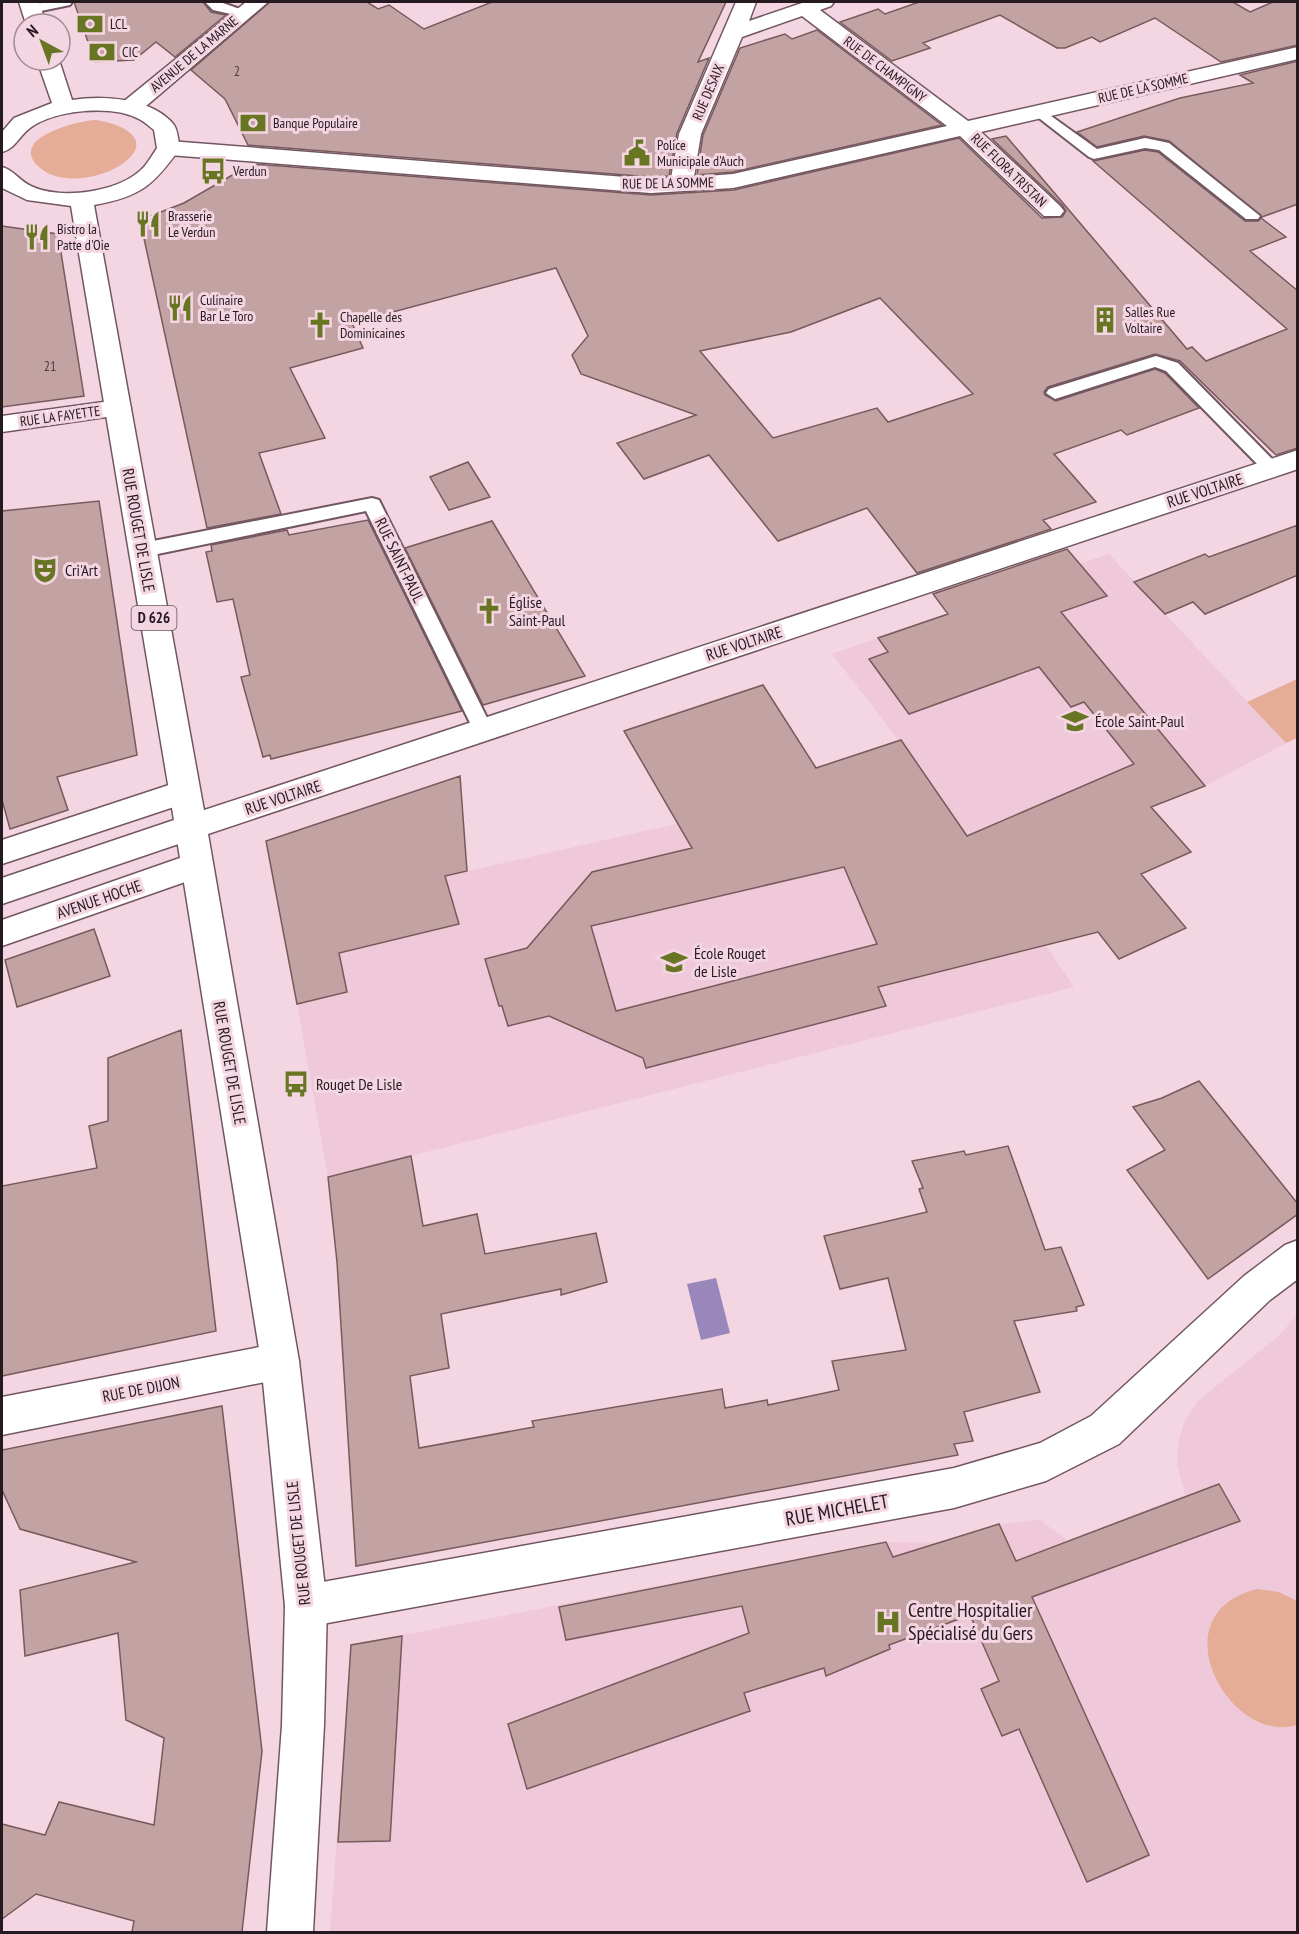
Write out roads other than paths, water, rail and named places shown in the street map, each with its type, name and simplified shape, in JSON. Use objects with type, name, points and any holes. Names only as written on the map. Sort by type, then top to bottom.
[{"type":"street","name":"RUE DESAIX","points":[[681,186],[690,134],[746,2]]},
{"type":"street","points":[[732,33],[814,5]]},
{"type":"street","name":"RUE DE CHAMPIGNY","points":[[814,5],[965,129]]},
{"type":"street","name":"AVENUE DE LA MARNE","points":[[131,107],[251,7]]},
{"type":"street","name":"RUE DE LA SOMME","points":[[169,148],[620,184],[681,186],[733,181],[1298,53]]},
{"type":"street","points":[[52,72],[64,107]]},
{"type":"street","points":[[2,145],[20,126],[40,115],[64,107],[87,103],[131,107],[149,114],[161,123],[168,135],[169,148],[162,162],[148,176],[130,187],[81,199],[51,199],[26,193],[7,182],[2,174]]},
{"type":"street","name":"RUE FLORA TRISTAN","points":[[965,129],[1052,211]]},
{"type":"street","name":"RUE ROUGET DE LISLE","points":[[81,199],[191,827],[280,1361],[306,1606],[303,1725],[290,1932]]},
{"type":"street","name":"RUE LA FAYETTE","points":[[2,424],[118,408]]},
{"type":"street","name":"RUE VOLTAIRE","points":[[191,827],[1298,459]]},
{"type":"street","points":[[2,852],[184,792]]},
{"type":"street","points":[[2,891],[191,827]]},
{"type":"street","name":"AVENUE HOCHE","points":[[2,933],[197,865]]},
{"type":"street","name":"RUE MICHELET","points":[[306,1606],[954,1488],[1046,1461],[1105,1430],[1257,1288],[1298,1257]]},
{"type":"street","name":"RUE DE DIJON","points":[[2,1416],[280,1361]]},
{"type":"lane","points":[[32,12],[65,2]]},
{"type":"lane","points":[[212,2],[218,7],[251,7]]},
{"type":"lane","points":[[1040,112],[1094,154],[1145,144],[1164,146],[1252,216]]},
{"type":"lane","points":[[1055,393],[1156,361],[1161,362],[1172,367],[1271,468]]},
{"type":"lane","name":"RUE SAINT-PAUL","points":[[143,550],[372,504],[483,730]]},
{"type":"place","name":"LCL","points":[[90,24]]},
{"type":"place","name":"CIC","points":[[102,52]]},
{"type":"place","name":"Banque Populaire","points":[[253,123]]},
{"type":"place","name":"Police Municipale d'Auch","points":[[637,153]]},
{"type":"place","name":"Verdun","points":[[213,171]]},
{"type":"place","name":"Brasserie Le Verdun","points":[[148,224]]},
{"type":"place","name":"Bistro la Patte d'Oie","points":[[37,237]]},
{"type":"place","name":"Culinaire Bar Le Toro","points":[[180,308]]},
{"type":"place","name":"Salles Rue Voltaire","points":[[1105,320]]},
{"type":"place","name":"Chapelle des Dominicaines","points":[[320,325]]},
{"type":"place","name":"Cri'Art","points":[[45,570]]},
{"type":"place","name":"Église Saint-Paul","points":[[489,611]]},
{"type":"place","name":"École Saint-Paul","points":[[1075,721]]},
{"type":"place","name":"École Rouget de Lisle","points":[[674,962]]},
{"type":"place","name":"Rouget De Lisle","points":[[296,1084]]},
{"type":"place","name":"Centre Hospitalier Spécialisé du Gers","points":[[888,1622]]}]
